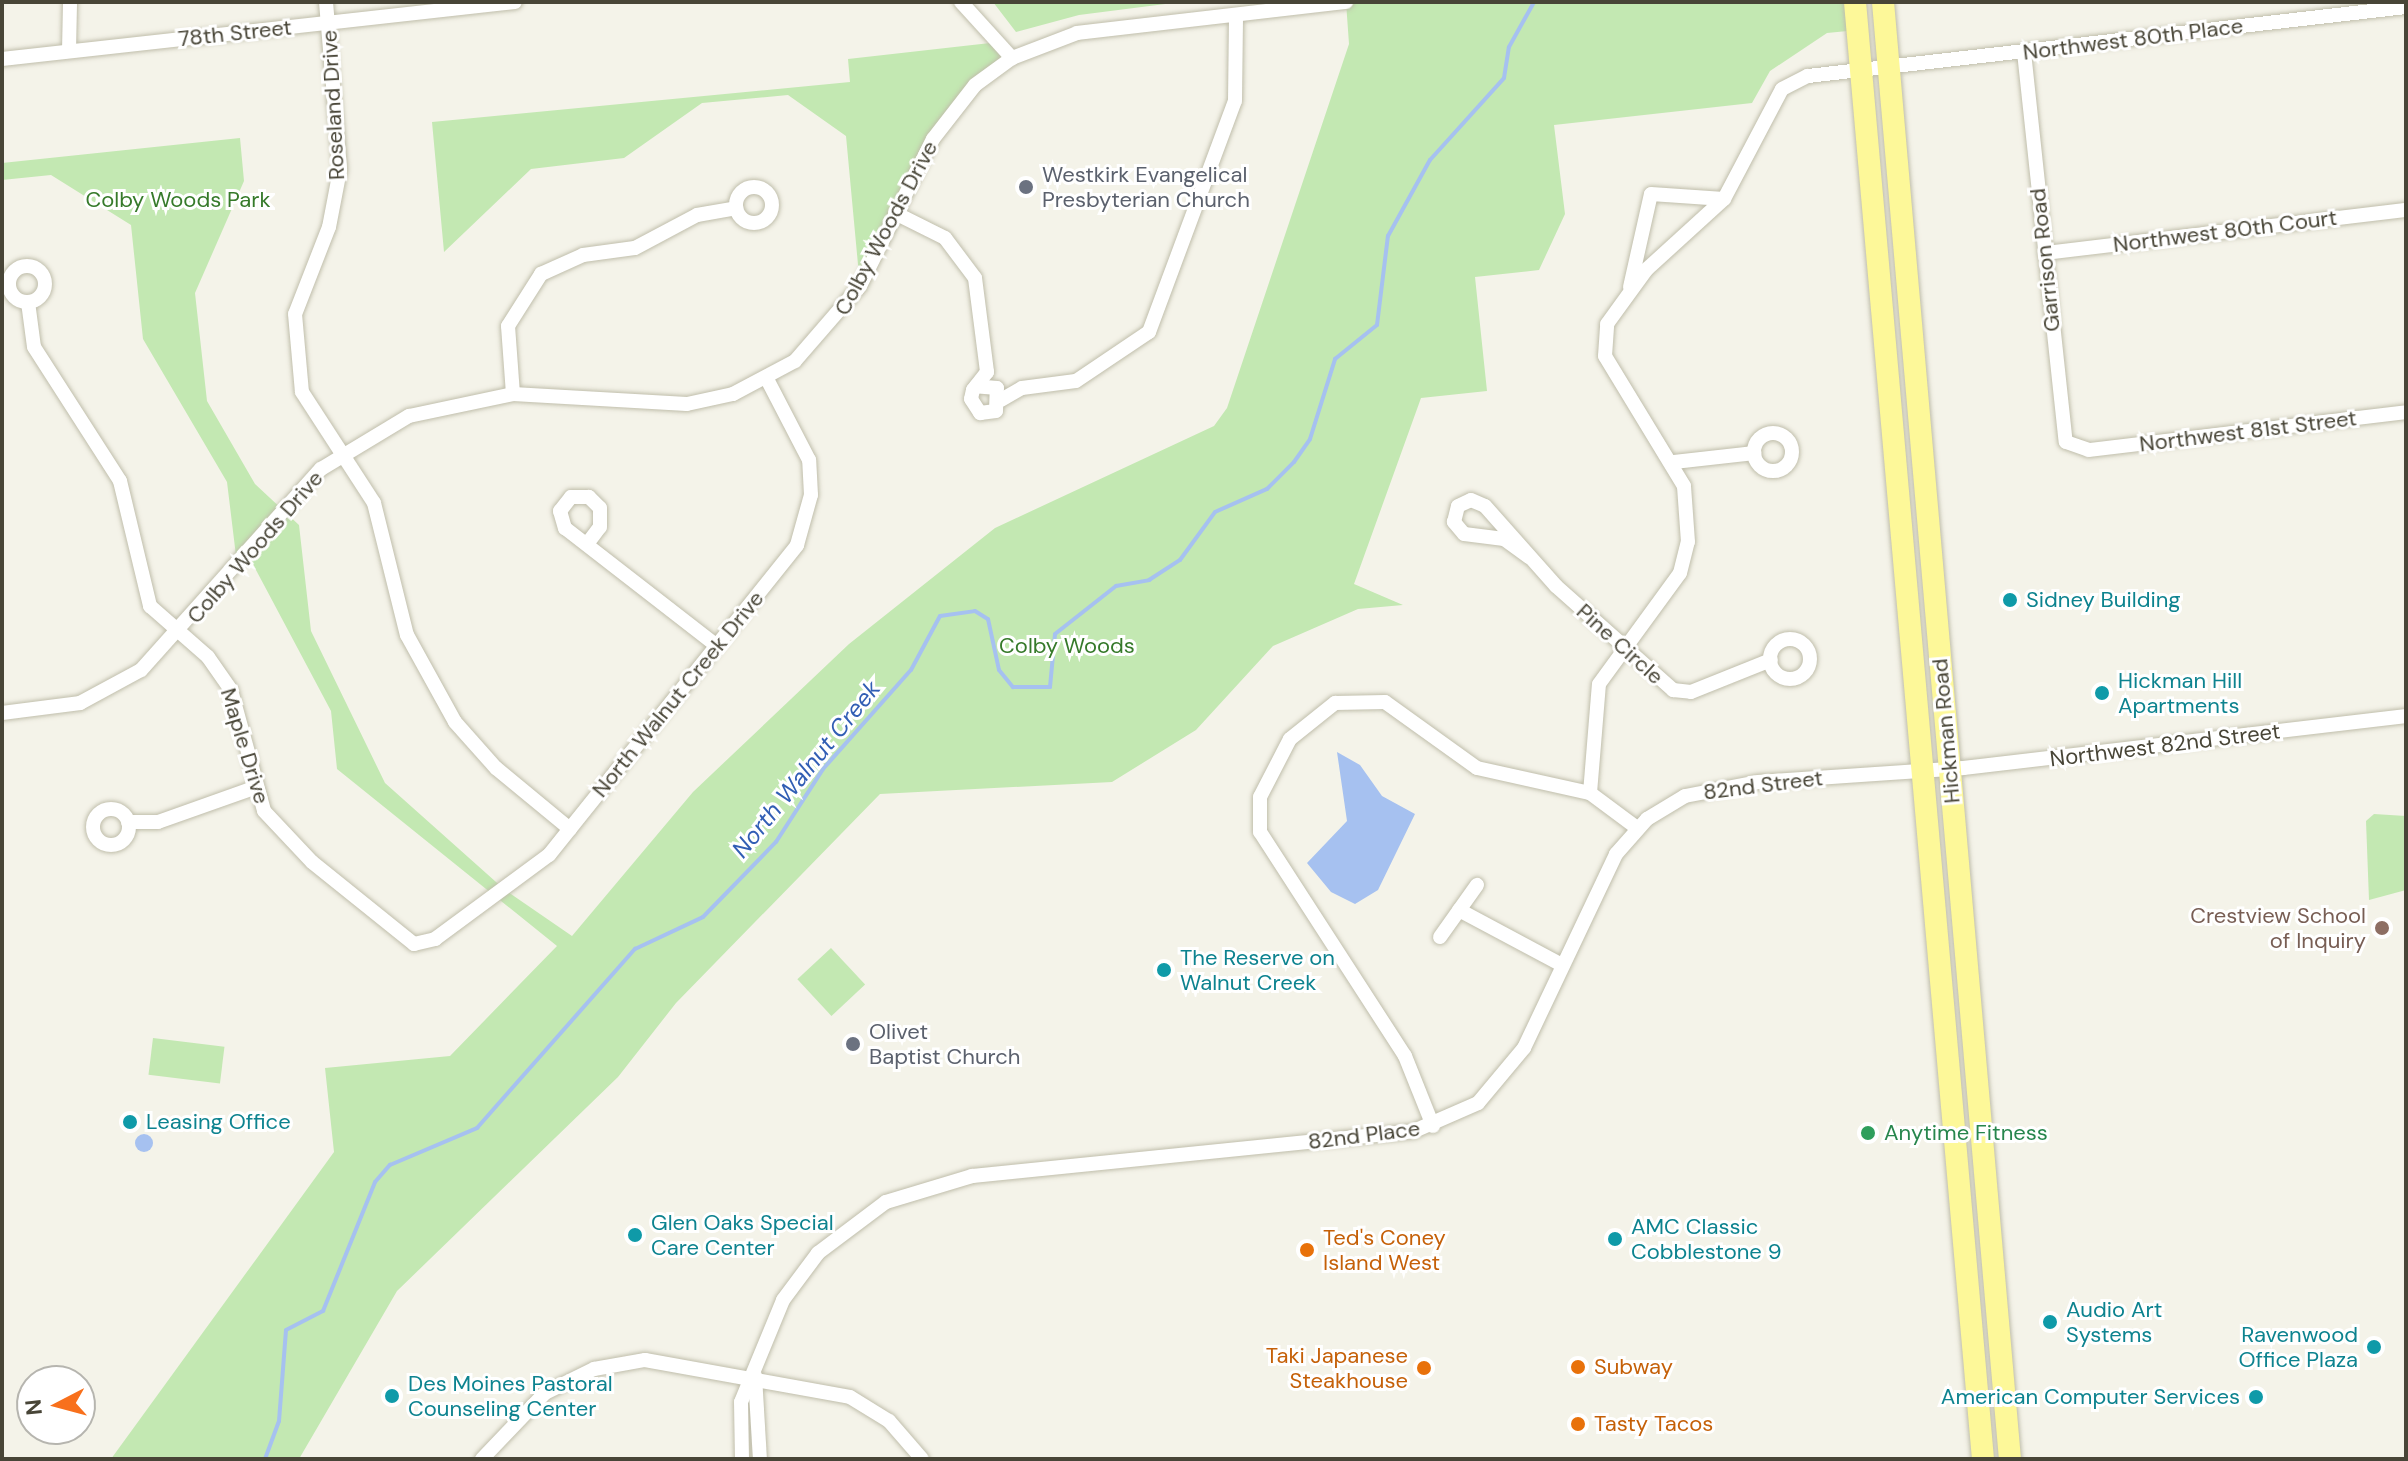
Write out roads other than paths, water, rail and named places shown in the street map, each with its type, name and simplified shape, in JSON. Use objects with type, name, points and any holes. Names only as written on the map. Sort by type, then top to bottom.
[{"type":"main road","name":"Hickman Road","points":[[1855,2],[1983,1459]]},
{"type":"main road","name":"Hickman Road","points":[[1883,2],[2010,1459]]},
{"type":"street","points":[[69,51],[70,2]]},
{"type":"street","name":"Roseland Drive","points":[[326,2],[340,170],[294,329],[302,392],[339,455],[374,503],[407,635],[455,722],[496,768],[570,829]]},
{"type":"street","name":"78th Street","points":[[2,59],[515,2]]},
{"type":"street","points":[[961,2],[1012,58]]},
{"type":"street","name":"Colby Woods Drive","points":[[2,713],[90,699],[141,670],[181,633],[339,455],[409,416],[513,394],[687,404],[767,379],[830,329],[960,102],[1012,58],[1077,33],[1346,2]]},
{"type":"street","name":"Northwest 80th Place","points":[[1630,291],[1724,199],[1782,89],[1798,78],[2397,6]]},
{"type":"street","points":[[895,213],[945,238],[975,278],[987,344],[987,372],[971,399],[980,413],[996,411],[1001,400],[1022,388],[1091,374],[1149,332],[1235,101],[1236,15]]},
{"type":"street","name":"Garrison Road","points":[[2024,52],[2063,433],[2072,447],[2089,450]]},
{"type":"street","points":[[1590,793],[1594,702],[1623,644],[1680,573],[1689,514],[1674,462],[1605,356],[1607,324],[1630,291],[1651,194],[1667,189],[1724,199]]},
{"type":"street","points":[[513,394],[508,326],[541,274],[583,255],[635,248],[697,215],[736,208]]},
{"type":"street","name":"Northwest 80th Court","points":[[2045,253],[2406,210]]},
{"type":"street","name":"Maple Drive","points":[[28,302],[34,347],[120,481],[150,606],[181,633],[231,690],[254,788],[279,831],[414,944]]},
{"type":"street","name":"North Walnut Creek Drive","points":[[414,944],[435,939],[488,903],[570,829],[782,566],[807,521],[809,460],[767,379]]},
{"type":"street","points":[[976,386],[994,386],[1001,400]]},
{"type":"street","name":"Northwest 81st Street","points":[[2089,450],[2406,412]]},
{"type":"street","points":[[1674,462],[1754,453]]},
{"type":"street","name":"Pine Circle","points":[[1529,557],[1504,539],[1464,534],[1454,522],[1458,506],[1479,501],[1529,557],[1623,644],[1683,692],[1771,660]]},
{"type":"street","points":[[587,544],[717,646]]},
{"type":"street","points":[[1433,1126],[1405,1056],[1356,990],[1316,915],[1265,843],[1258,820],[1260,797],[1290,739],[1335,703],[1385,702],[1477,768],[1590,793],[1637,828]]},
{"type":"street","name":"Northwest 82nd Street","points":[[1923,772],[2406,716]]},
{"type":"street","name":"82nd Street","points":[[1637,828],[1708,789],[1923,772]]},
{"type":"street","points":[[128,822],[158,822],[254,788]]},
{"type":"street","name":"82nd Place","points":[[742,1459],[741,1402],[755,1375],[783,1300],[838,1234],[900,1196],[972,1176],[1433,1126],[1498,1086],[1562,965],[1605,873],[1637,828]]},
{"type":"street","points":[[1440,937],[1477,885]]},
{"type":"street","points":[[1459,910],[1562,965]]},
{"type":"street","points":[[482,1459],[526,1407],[594,1369],[671,1360],[755,1375],[869,1407],[922,1459]]},
{"type":"street","points":[[755,1375],[760,1459]]},
{"type":"water","points":[[1337,752],[1360,765],[1382,796],[1415,814],[1378,890],[1355,904],[1331,892],[1307,863],[1347,821]]},
{"type":"water","points":[[140,1134],[148,1134],[153,1143],[151,1150],[140,1152],[135,1147],[135,1139]]},
{"type":"waterway","name":"North Walnut Creek","points":[[265,1459],[279,1421],[286,1330],[323,1311],[375,1182],[390,1165],[477,1128],[635,949],[703,917],[776,842],[823,769],[911,670],[940,616],[975,611],[988,619],[999,670],[1013,687],[1050,687],[1055,634],[1116,586],[1149,580],[1180,560],[1215,512],[1267,489],[1294,462],[1310,439],[1335,359],[1377,325],[1388,236],[1430,160],[1504,78],[1509,47],[1534,2]]},
{"type":"place","name":"Westkirk Evangelical Presbyterian Church","points":[[1026,187]]},
{"type":"place","name":"Sidney Building","points":[[2010,600]]},
{"type":"place","name":"Hickman Hill Apartments","points":[[2102,693]]},
{"type":"place","name":"Crestview School of Inquiry","points":[[2382,928]]},
{"type":"place","name":"The Reserve on Walnut Creek","points":[[1164,970]]},
{"type":"place","name":"Olivet Baptist Church","points":[[853,1044]]},
{"type":"place","name":"Leasing Office","points":[[130,1122]]},
{"type":"place","name":"Anytime Fitness","points":[[1868,1133]]},
{"type":"place","name":"Glen Oaks Special Care Center","points":[[635,1235]]},
{"type":"place","name":"AMC Classic Cobblestone 9","points":[[1615,1239]]},
{"type":"place","name":"Ted's Coney Island West","points":[[1307,1250]]},
{"type":"place","name":"Audio Art Systems","points":[[2050,1322]]},
{"type":"place","name":"Ravenwood Office Plaza","points":[[2374,1347]]},
{"type":"place","name":"Subway","points":[[1578,1367]]},
{"type":"place","name":"Taki Japanese Steakhouse","points":[[1424,1368]]},
{"type":"place","name":"Des Moines Pastoral Counseling Center","points":[[392,1396]]},
{"type":"place","name":"American Computer Services","points":[[2256,1397]]},
{"type":"place","name":"Tasty Tacos","points":[[1578,1424]]},
{"type":"park label","name":"Colby Woods Park","points":[[178,200]]},
{"type":"park label","name":"Colby Woods","points":[[1067,646]]}]
